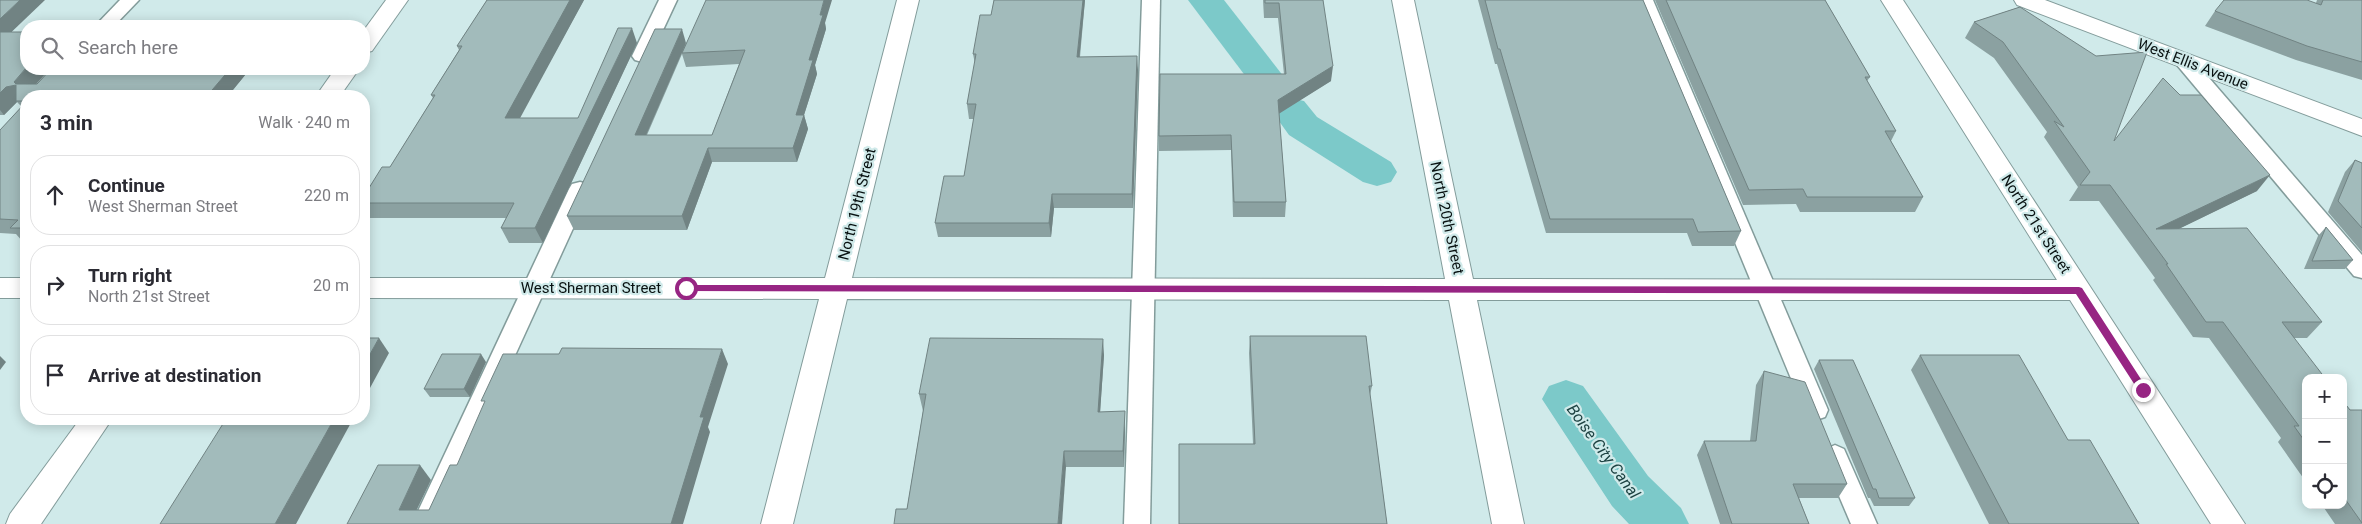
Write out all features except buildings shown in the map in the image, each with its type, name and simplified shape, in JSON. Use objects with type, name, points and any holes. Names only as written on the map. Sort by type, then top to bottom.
[{"type":"street","points":[[370,38],[397,0]]},
{"type":"street","name":"North 19th Street","points":[[778,524],[908,0]]},
{"type":"street","name":"North 20th Street","points":[[1402,0],[1508,524]]},
{"type":"street","name":"North 21st Street","points":[[1892,0],[2229,524]]},
{"type":"street","name":"West Ellis Avenue","points":[[2025,0],[2362,128]]},
{"type":"street","points":[[332,90],[343,75]]},
{"type":"street","points":[[0,288],[20,288]]},
{"type":"street","name":"West Sherman Street","points":[[370,288],[2079,290]]},
{"type":"street","points":[[22,524],[93,425]]},
{"type":"lane","points":[[110,20],[130,0]]},
{"type":"lane","points":[[635,71],[668,0]]},
{"type":"lane","points":[[1137,524],[1151,0]]},
{"type":"lane","points":[[1644,0],[1864,524]]},
{"type":"lane","points":[[2184,61],[2362,270]]},
{"type":"lane","points":[[425,524],[590,168]]},
{"type":"waterway","name":"Boise City Canal","points":[[1206,0],[1272,86]]},
{"type":"waterway","name":"Boise City Canal","points":[[1290,110],[1303,126],[1377,172]]},
{"type":"waterway","name":"Boise City Canal","points":[[1566,399],[1630,491],[1663,524]]},
{"type":"route","points":[[686,288],[2079,290],[2143,390]]}]
